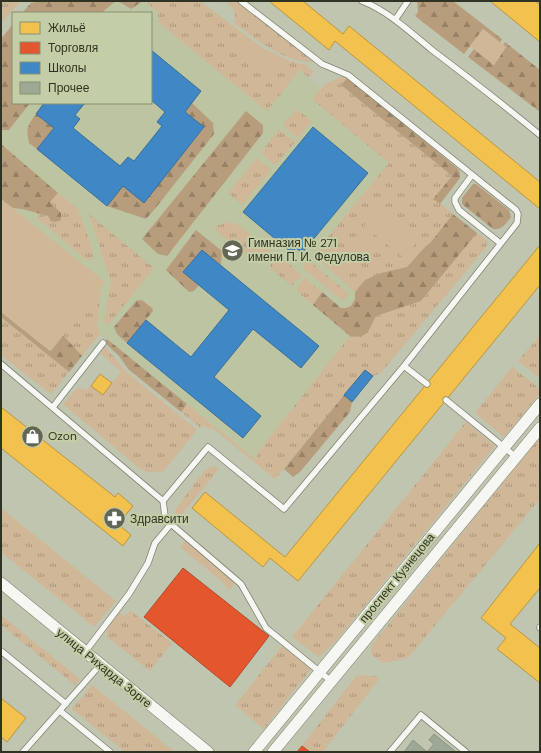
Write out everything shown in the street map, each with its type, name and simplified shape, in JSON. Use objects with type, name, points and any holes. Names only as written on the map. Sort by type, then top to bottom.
[{"type":"street","name":"проспект Кузнецова","points":[[254,752],[540,404]]},
{"type":"street","name":"проспект Кузнецова","points":[[273,752],[540,428]]},
{"type":"street","name":"улица Рихарда Зорге","points":[[1,583],[208,752]]},
{"type":"lane","points":[[163,501],[208,447],[284,509],[404,366],[517,223],[518,214],[516,210],[348,75],[322,64],[241,1]]},
{"type":"lane","points":[[362,1],[373,5],[395,20],[540,135]]},
{"type":"lane","points":[[395,20],[408,1]]},
{"type":"lane","points":[[472,176],[455,198],[456,207],[500,243]]},
{"type":"lane","points":[[53,407],[103,343]]},
{"type":"lane","points":[[1,364],[163,501],[165,516],[171,524],[241,584],[266,628],[331,681]]},
{"type":"lane","points":[[404,366],[426,384]]},
{"type":"lane","points":[[446,400],[516,457]]},
{"type":"lane","points":[[528,418],[540,428]]},
{"type":"lane","points":[[85,652],[129,594],[148,563],[155,543],[171,524]]},
{"type":"lane","points":[[1,651],[66,704]]},
{"type":"lane","points":[[23,752],[100,665]]},
{"type":"lane","points":[[60,711],[110,752]]},
{"type":"lane","points":[[390,752],[421,715],[466,752]]},
{"type":"shaded area","name":"Гимназия № 271 имени П. И. Федулова","points":[[41,1],[145,1],[158,12],[159,23],[267,110],[300,70],[331,97],[434,199],[477,233],[277,477],[100,334],[69,372],[1,317],[1,39],[12,25],[12,104],[152,104],[152,12],[24,12]]},
{"type":"green space","points":[[1,1],[21,1],[1,23]]},
{"type":"green space","points":[[41,1],[116,1],[102,12],[23,12],[31,3]]},
{"type":"green space","points":[[118,1],[143,1],[131,9]]},
{"type":"green space","points":[[145,1],[200,1],[241,32],[239,36],[288,64],[290,61],[306,65],[314,72],[309,78],[300,70],[267,111],[159,23],[158,12]]},
{"type":"green space","points":[[225,1],[239,1],[315,62],[305,62],[294,59],[283,55],[262,43],[234,23],[234,10]]},
{"type":"green space","points":[[417,1],[453,1],[502,39],[500,43],[483,29],[464,54],[415,16],[418,12]]},
{"type":"green space","points":[[12,25],[12,104],[29,104],[9,130],[1,129],[1,39]]},
{"type":"green space","points":[[483,29],[506,47],[494,65],[470,46]]},
{"type":"green space","points":[[241,32],[263,48],[290,61],[282,69],[273,73],[254,69],[246,62],[241,54],[239,43]]},
{"type":"green space","points":[[505,42],[540,70],[540,112],[468,57],[474,49],[494,65],[506,47],[503,45]]},
{"type":"green space","points":[[343,76],[348,77],[341,85],[452,176],[434,198],[453,214],[431,242],[407,267],[381,273],[365,280],[355,292],[313,255],[389,163],[312,99],[325,84]]},
{"type":"green space","points":[[348,77],[458,169],[460,178],[440,204],[433,199],[452,176],[341,85]]},
{"type":"green space","points":[[192,103],[213,123],[214,134],[154,210],[146,219],[107,206],[123,186],[144,202],[204,128],[185,112]]},
{"type":"green space","points":[[296,109],[312,121],[298,138],[283,125]]},
{"type":"green space","points":[[246,111],[263,125],[263,133],[167,256],[158,254],[142,239]]},
{"type":"green space","points":[[36,114],[54,128],[37,149],[29,143],[28,134],[29,125]]},
{"type":"green space","points":[[279,129],[295,142],[275,165],[261,153]]},
{"type":"green space","points":[[1,144],[58,193],[50,202],[61,213],[61,220],[56,222],[51,221],[48,216],[13,208],[1,199]]},
{"type":"green space","points":[[257,158],[271,170],[242,205],[228,193]]},
{"type":"green space","points":[[473,184],[476,184],[509,210],[511,217],[501,228],[493,229],[462,204],[462,198]]},
{"type":"green space","points":[[58,193],[78,209],[93,252],[92,259],[88,260],[84,258],[38,219],[39,214],[48,216],[61,213],[50,202]]},
{"type":"green space","points":[[1,199],[105,282],[51,351],[1,312]]},
{"type":"green space","points":[[381,204],[421,236],[404,258],[364,226]]},
{"type":"green space","points":[[89,214],[154,268],[108,325],[104,322],[111,282]]},
{"type":"green space","points":[[453,214],[477,233],[421,301],[376,316],[368,332],[361,337],[350,336],[313,305],[322,292],[341,308],[351,306],[355,299],[355,292],[365,280],[381,273],[407,267],[431,242]]},
{"type":"green space","points":[[236,223],[271,251],[262,259],[250,257],[214,229],[219,225]]},
{"type":"green space","points":[[196,230],[222,251],[221,265],[202,250],[184,272],[199,285],[194,291],[189,292],[166,270]]},
{"type":"green space","points":[[477,233],[488,241],[487,246],[381,373],[373,376],[365,370],[275,479],[211,427],[209,429],[204,425],[201,428],[181,412],[187,404],[256,460],[258,452],[350,336],[361,337],[368,332],[375,316],[421,301]]},
{"type":"green space","points":[[357,234],[371,246],[348,275],[334,263]]},
{"type":"green space","points":[[278,255],[302,275],[293,285],[289,284],[270,268],[271,264]]},
{"type":"green space","points":[[308,260],[349,294],[343,301],[305,270],[303,265]]},
{"type":"green space","points":[[305,278],[322,292],[313,305],[297,291],[297,287]]},
{"type":"green space","points":[[101,287],[97,326],[100,334],[82,356],[63,335]]},
{"type":"green space","points":[[140,300],[152,308],[153,311],[127,343],[117,334],[114,327],[136,301]]},
{"type":"green space","points":[[1,312],[50,351],[63,335],[82,356],[69,372],[1,317]]},
{"type":"green space","points":[[1,317],[69,372],[54,391],[51,393],[48,392],[1,355]]},
{"type":"green space","points":[[540,335],[540,378],[518,361]]},
{"type":"green space","points":[[107,339],[187,404],[181,412],[128,369],[119,356],[104,342]]},
{"type":"green space","points":[[105,347],[129,374],[197,430],[164,471],[150,473],[140,469],[63,404],[78,387],[86,390],[91,386],[103,395],[121,371],[101,354]]},
{"type":"green space","points":[[512,367],[540,389],[540,394],[504,437],[475,413]]},
{"type":"green space","points":[[344,395],[352,402],[350,412],[300,472],[293,477],[284,469]]},
{"type":"green space","points":[[466,422],[495,446],[337,640],[319,657],[292,637]]},
{"type":"green space","points":[[538,439],[540,439],[540,499],[408,658],[383,663],[371,654],[371,646]]},
{"type":"green space","points":[[214,466],[219,469],[179,518],[175,511],[177,507],[204,471]]},
{"type":"green space","points":[[1,508],[116,601],[94,627],[1,552]]},
{"type":"green space","points":[[186,540],[236,582],[230,590],[225,586],[225,584],[180,547]]},
{"type":"green space","points":[[118,611],[124,616],[131,611],[172,643],[150,671],[107,637],[107,629]]},
{"type":"green space","points":[[1,615],[80,679],[75,685],[1,625]]},
{"type":"green space","points":[[282,646],[311,669],[264,729],[235,705]]},
{"type":"green space","points":[[360,675],[375,676],[379,679],[323,752],[310,752],[302,746],[355,677]]},
{"type":"green space","points":[[92,685],[175,752],[125,752],[72,709]]},
{"type":"building: Жильё","points":[[269,1],[303,1],[343,34],[349,26],[540,182],[540,209],[335,41],[329,50]]},
{"type":"building: Жильё","points":[[490,1],[535,1],[540,5],[540,42]]},
{"type":"building: Жильё","points":[[540,245],[540,285],[298,581],[270,558],[263,567],[192,508],[205,492],[285,557]]},
{"type":"building: Жильё","points":[[100,374],[112,383],[103,395],[91,386]]},
{"type":"building: Жильё","points":[[1,407],[115,497],[118,493],[133,506],[118,524],[131,535],[123,546],[1,448]]},
{"type":"building: Жильё","points":[[540,543],[540,588],[510,624],[540,648],[540,683],[497,649],[506,638],[481,618]]},
{"type":"building: Жильё","points":[[1,698],[26,718],[7,742],[1,737]]},
{"type":"building: Торговля","points":[[183,568],[269,636],[230,687],[144,617]]},
{"type":"building: Торговля","points":[[302,746],[310,752],[297,752]]},
{"type":"building: Школы","points":[[152,51],[201,91],[185,112],[204,127],[144,203],[123,186],[107,206],[37,149],[54,128],[36,114],[43,104],[84,104],[75,115],[80,119],[73,128],[120,166],[128,157],[134,161],[162,126],[157,122],[165,112],[152,101]]},
{"type":"building: Школы","points":[[313,127],[368,173],[302,253],[296,248],[292,253],[243,212]]},
{"type":"building: Школы","points":[[202,250],[319,346],[301,368],[253,329],[214,377],[261,416],[243,438],[127,343],[146,320],[191,357],[229,310],[183,272]]},
{"type":"building: Школы","points":[[365,370],[373,376],[352,402],[344,395]]},
{"type":"building: Прочее","points":[[434,734],[456,752],[427,752],[434,744],[429,740]]},
{"type":"building: Прочее","points":[[413,740],[427,752],[404,752]]},
{"type":"place","name":"Гимназия № 271 имени П. И. Федулова","points":[[232,250]]},
{"type":"place","name":"Ozon","points":[[32,436]]},
{"type":"place","name":"Здравсити","points":[[114,519]]}]
